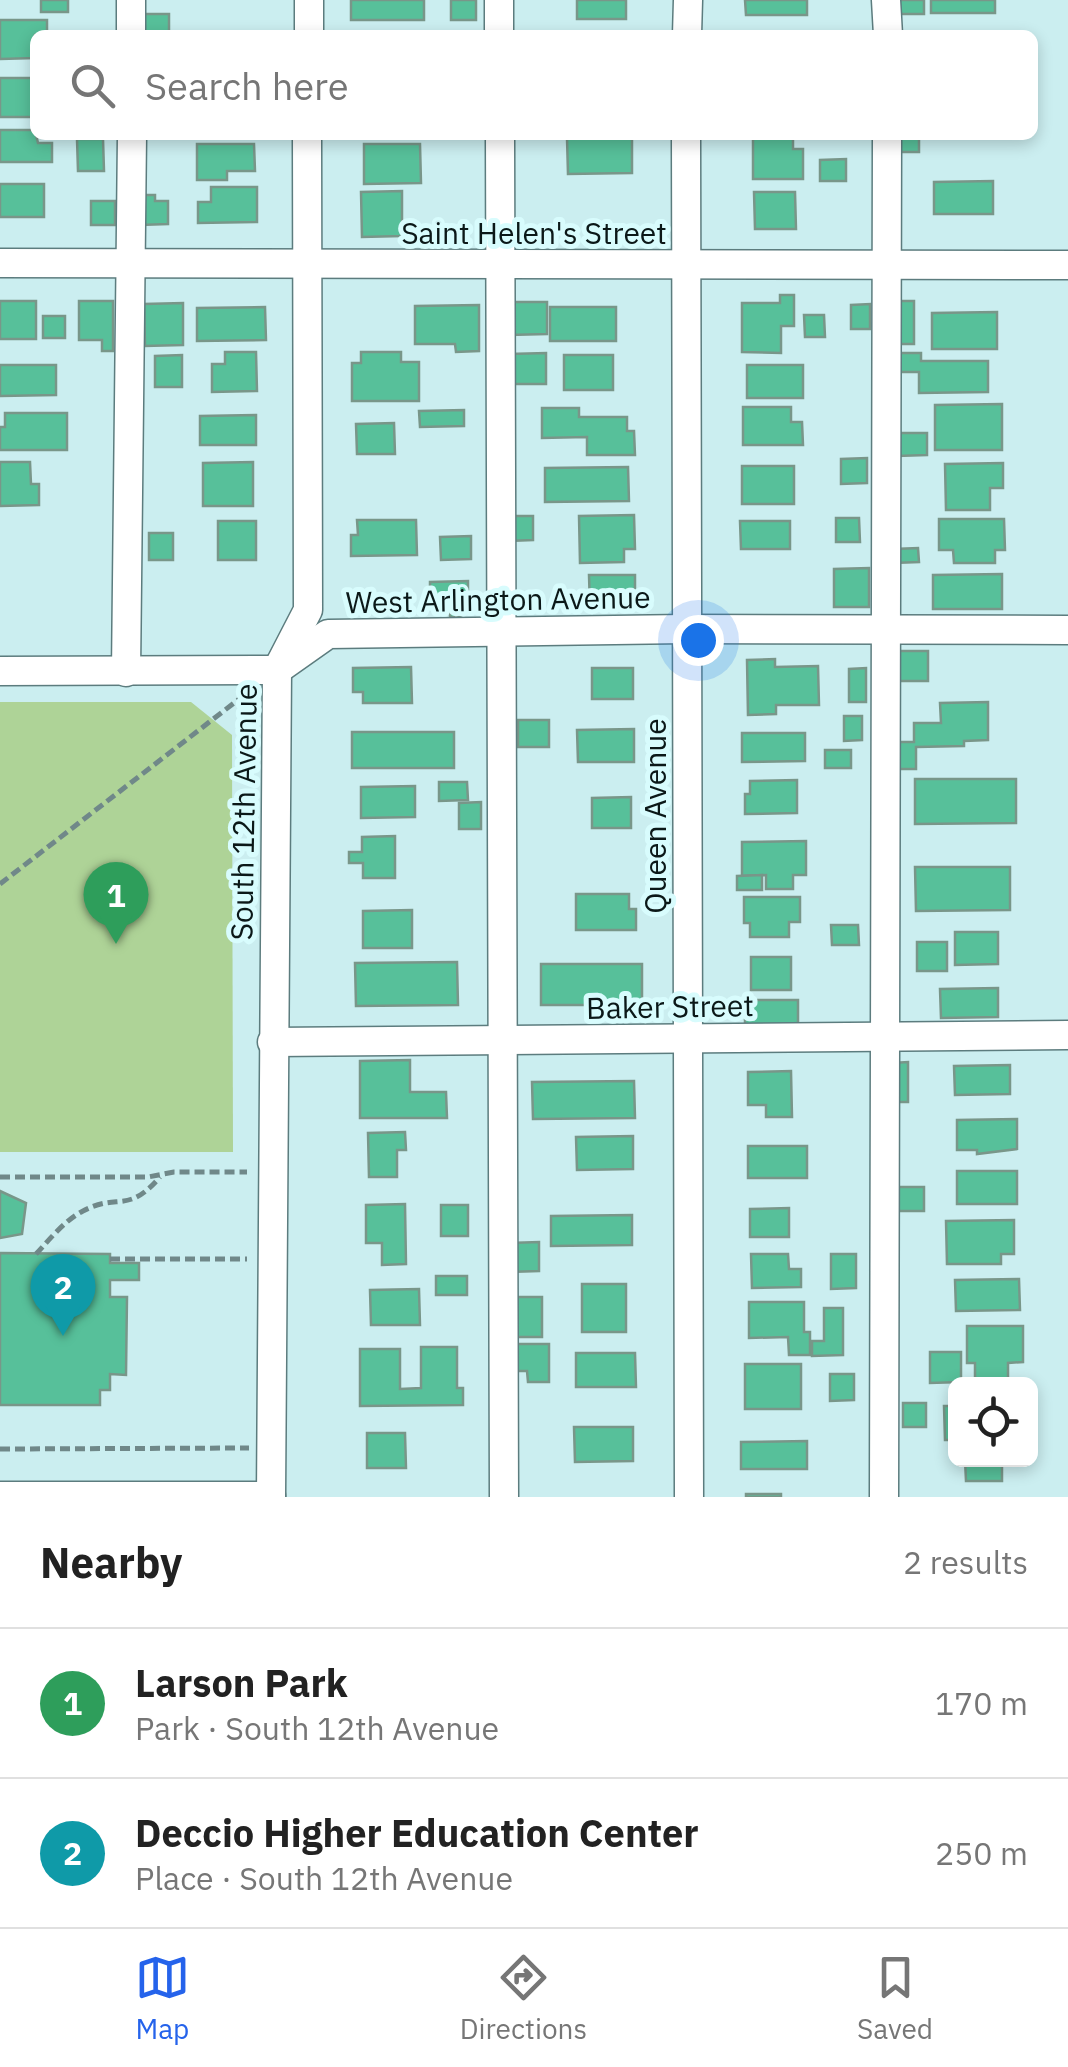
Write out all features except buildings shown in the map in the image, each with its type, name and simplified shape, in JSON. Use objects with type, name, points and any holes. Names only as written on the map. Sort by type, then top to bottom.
[{"type":"street","points":[[131,0],[132,30]]},
{"type":"street","points":[[309,0],[309,30]]},
{"type":"street","points":[[499,0],[499,30]]},
{"type":"street","points":[[687,30],[688,0]]},
{"type":"street","points":[[886,0],[888,30]]},
{"type":"street","points":[[126,672],[132,140]]},
{"type":"street","name":"South 12th Avenue","points":[[271,1496],[276,670],[308,610],[308,140]]},
{"type":"street","points":[[500,140],[504,1497]]},
{"type":"street","name":"Queen Avenue","points":[[686,140],[688,1497]]},
{"type":"street","points":[[884,1497],[887,140]]},
{"type":"street","name":"Saint Helen's Street","points":[[0,263],[1068,265]]},
{"type":"street","name":"West Arlington Avenue","points":[[276,670],[328,634],[685,629],[1068,630]]},
{"type":"street","points":[[0,671],[276,670]]},
{"type":"street","name":"Baker Street","points":[[272,1042],[1068,1035]]},
{"type":"street","points":[[0,1496],[271,1496]]},
{"type":"path","points":[[0,884],[276,670]]},
{"type":"path","points":[[0,1177],[272,1172]]},
{"type":"path","points":[[36,1254],[80,1212],[98,1204],[129,1202],[144,1195],[162,1174]]},
{"type":"path","points":[[110,1259],[272,1259]]},
{"type":"path","points":[[0,1449],[272,1448]]},
{"type":"green space","points":[[0,702],[191,702],[232,735],[233,1152],[0,1152]]},
{"type":"place","name":"Larson Park","points":[[116,944]]},
{"type":"place","name":"Deccio Higher Education Center","points":[[63,1336]]}]
